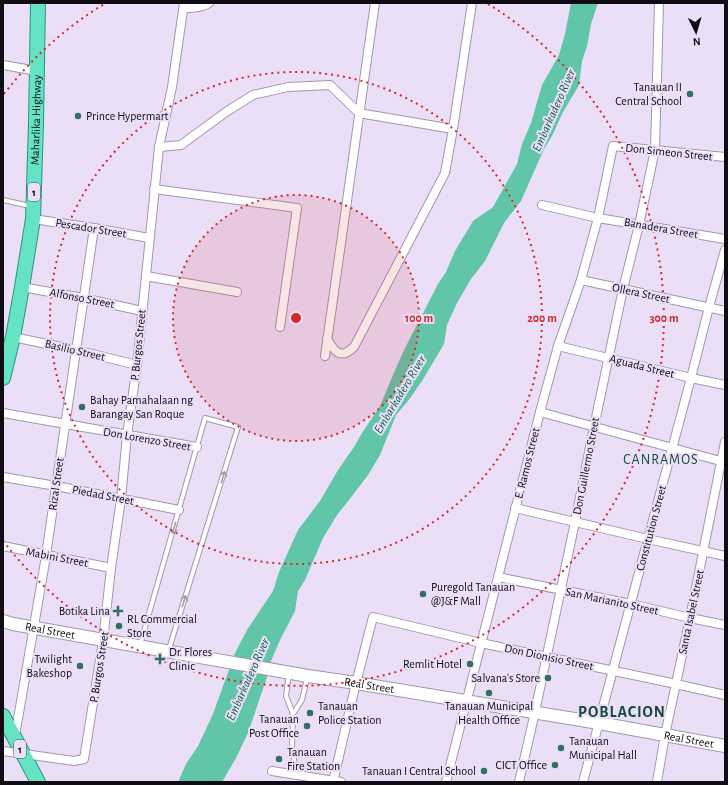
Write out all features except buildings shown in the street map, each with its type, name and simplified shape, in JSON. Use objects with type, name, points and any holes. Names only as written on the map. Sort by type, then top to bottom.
[{"type":"highway","name":"Maharlika Highway","points":[[3,378],[13,337],[33,213],[38,3]]},
{"type":"highway","name":"1","points":[[3,716],[38,782]]},
{"type":"main road","name":"Real Street","points":[[6,625],[34,628],[308,676],[535,712],[725,746]]},
{"type":"street","points":[[184,6],[202,7],[209,3]]},
{"type":"street","points":[[325,356],[375,3]]},
{"type":"street","points":[[327,339],[335,352],[341,354],[348,353],[354,347],[445,173],[472,3]]},
{"type":"street","name":"Don Guillermo Street","points":[[519,782],[547,656],[608,358],[655,150],[659,3]]},
{"type":"street","name":"P. Burgos Street","points":[[22,754],[74,761],[84,759],[103,641],[111,568],[121,499],[127,435],[137,365],[159,147],[172,87],[184,6]]},
{"type":"street","points":[[3,65],[37,70]]},
{"type":"street","points":[[159,147],[181,145],[226,112],[253,95],[288,87],[330,85],[359,113],[453,129]]},
{"type":"street","name":"Don Simeon Street","points":[[613,146],[725,157]]},
{"type":"street","name":"E. Ramos Street","points":[[446,782],[540,412],[558,346],[581,280],[598,218],[613,146]]},
{"type":"street","points":[[154,189],[297,208],[280,327]]},
{"type":"street","name":"Banadera Street","points":[[542,205],[598,218],[725,239]]},
{"type":"street","name":"Pescador Street","points":[[33,213],[94,228],[149,238]]},
{"type":"street","name":"Rizal Street","points":[[15,739],[46,555],[94,228]]},
{"type":"street","name":"Constitution Street","points":[[583,782],[691,378],[708,307],[725,250]]},
{"type":"street","points":[[146,276],[237,292]]},
{"type":"street","name":"Ollera Street","points":[[581,280],[725,311]]},
{"type":"street","name":"Alfonso Street","points":[[22,287],[84,298],[142,311]]},
{"type":"street","name":"Basilio Street","points":[[13,337],[137,365]]},
{"type":"street","name":"Aguada Street","points":[[558,346],[725,385]]},
{"type":"street","points":[[540,412],[723,462]]},
{"type":"street","name":"Don Lorenzo Street","points":[[3,413],[197,448]]},
{"type":"street","name":"Santa Isabel Street","points":[[657,782],[665,735],[723,462],[725,442]]},
{"type":"street","name":"Piedad Street","points":[[3,477],[179,510]]},
{"type":"street","points":[[515,508],[725,556]]},
{"type":"street","name":"Mabini Street","points":[[3,546],[111,568]]},
{"type":"street","name":"San Marianito Street","points":[[498,577],[561,589],[725,625]]},
{"type":"street","name":"Don Dionisio Street","points":[[356,683],[373,617],[481,643],[725,695]]},
{"type":"street","points":[[272,771],[336,782],[356,683]]},
{"type":"street","points":[[3,751],[22,754]]},
{"type":"lane","points":[[3,200],[33,213]]},
{"type":"lane","points":[[140,646],[205,418],[238,427],[168,652]]},
{"type":"lane","points":[[285,672],[286,696],[293,714],[292,749],[297,775]]},
{"type":"lane","points":[[293,714],[302,700],[308,676]]},
{"type":"water","name":"Embarkadero River","points":[[571,3],[598,3],[582,61],[579,85],[544,149],[521,201],[504,223],[485,261],[471,279],[457,303],[447,325],[444,344],[422,381],[396,415],[380,455],[368,475],[337,515],[323,538],[305,580],[298,591],[295,611],[271,661],[248,733],[222,782],[178,782],[186,764],[198,746],[213,714],[235,653],[247,630],[273,591],[279,572],[298,530],[320,501],[338,470],[380,406],[404,350],[438,284],[446,272],[455,251],[473,221],[493,207],[517,164],[522,144],[531,123],[542,85],[559,55]]},
{"type":"place","name":"Tanauan II Central School","points":[[690,94]]},
{"type":"place","name":"Prince Hypermart","points":[[78,116]]},
{"type":"place","name":"Bahay Pamahalaan ng Barangay San Roque","points":[[82,407]]},
{"type":"place","name":"Puregold Tanauan @J&F Mall","points":[[423,594]]},
{"type":"place","name":"Botika Lina","points":[[118,611]]},
{"type":"place","name":"RL Commercial Store","points":[[119,626]]},
{"type":"place","name":"Dr. Flores Clinic","points":[[160,659]]},
{"type":"place","name":"Remlit Hotel","points":[[470,664]]},
{"type":"place","name":"Twilight Bakeshop","points":[[80,666]]},
{"type":"place","name":"Salvana's Store","points":[[548,678]]},
{"type":"place","name":"Tanauan Municipal Health Office","points":[[489,693]]},
{"type":"place","name":"Tanauan Police Station","points":[[310,713]]},
{"type":"place","name":"Tanauan Post Office","points":[[307,726]]},
{"type":"place","name":"Tanauan Municipal Hall","points":[[561,748]]},
{"type":"place","name":"Tanauan Fire Station","points":[[279,759]]},
{"type":"place","name":"CICT Office","points":[[555,765]]},
{"type":"place","name":"Tanauan I Central School","points":[[484,771]]},
{"type":"district","name":"CANRAMOS","points":[[661,459]]},
{"type":"district","name":"POBLACION","points":[[622,711]]}]
